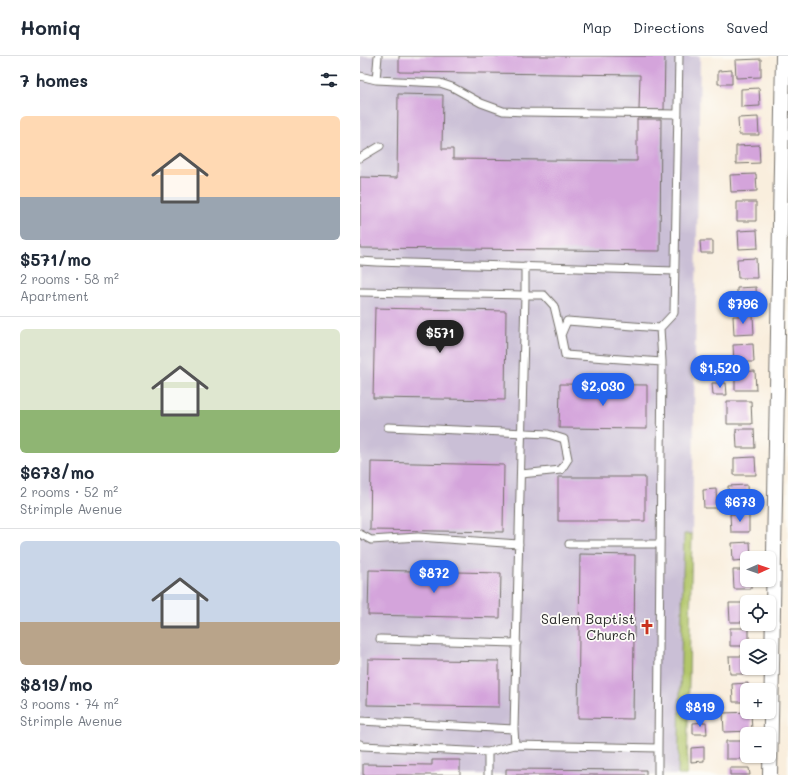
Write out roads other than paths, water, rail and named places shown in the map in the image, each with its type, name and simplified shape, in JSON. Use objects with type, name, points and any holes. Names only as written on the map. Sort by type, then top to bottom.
[{"type":"street","points":[[770,775],[783,56]]},
{"type":"lane","points":[[376,80],[378,56]]},
{"type":"lane","points":[[658,775],[662,362],[660,328],[674,313],[679,56]]},
{"type":"lane","points":[[360,76],[376,80],[440,83],[452,87],[481,103],[502,111],[678,114]]},
{"type":"lane","points":[[360,158],[380,146]]},
{"type":"lane","points":[[360,261],[675,270]]},
{"type":"lane","points":[[514,745],[523,432],[525,266]]},
{"type":"lane","points":[[360,292],[544,295],[554,306],[565,356],[662,362]]},
{"type":"lane","points":[[561,335],[567,321],[660,328]]},
{"type":"lane","points":[[388,427],[523,432],[548,434],[564,439],[568,459],[561,470],[521,474]]},
{"type":"lane","points":[[360,534],[371,540],[418,537],[519,544]]},
{"type":"lane","points":[[569,544],[660,544]]},
{"type":"lane","points":[[380,639],[516,643]]},
{"type":"lane","points":[[360,721],[514,729]]},
{"type":"lane","points":[[360,744],[362,746],[488,752],[514,745],[658,748]]},
{"type":"lane","points":[[488,752],[488,775]]},
{"type":"place","name":"Salem Baptist Church","points":[[647,627]]}]
